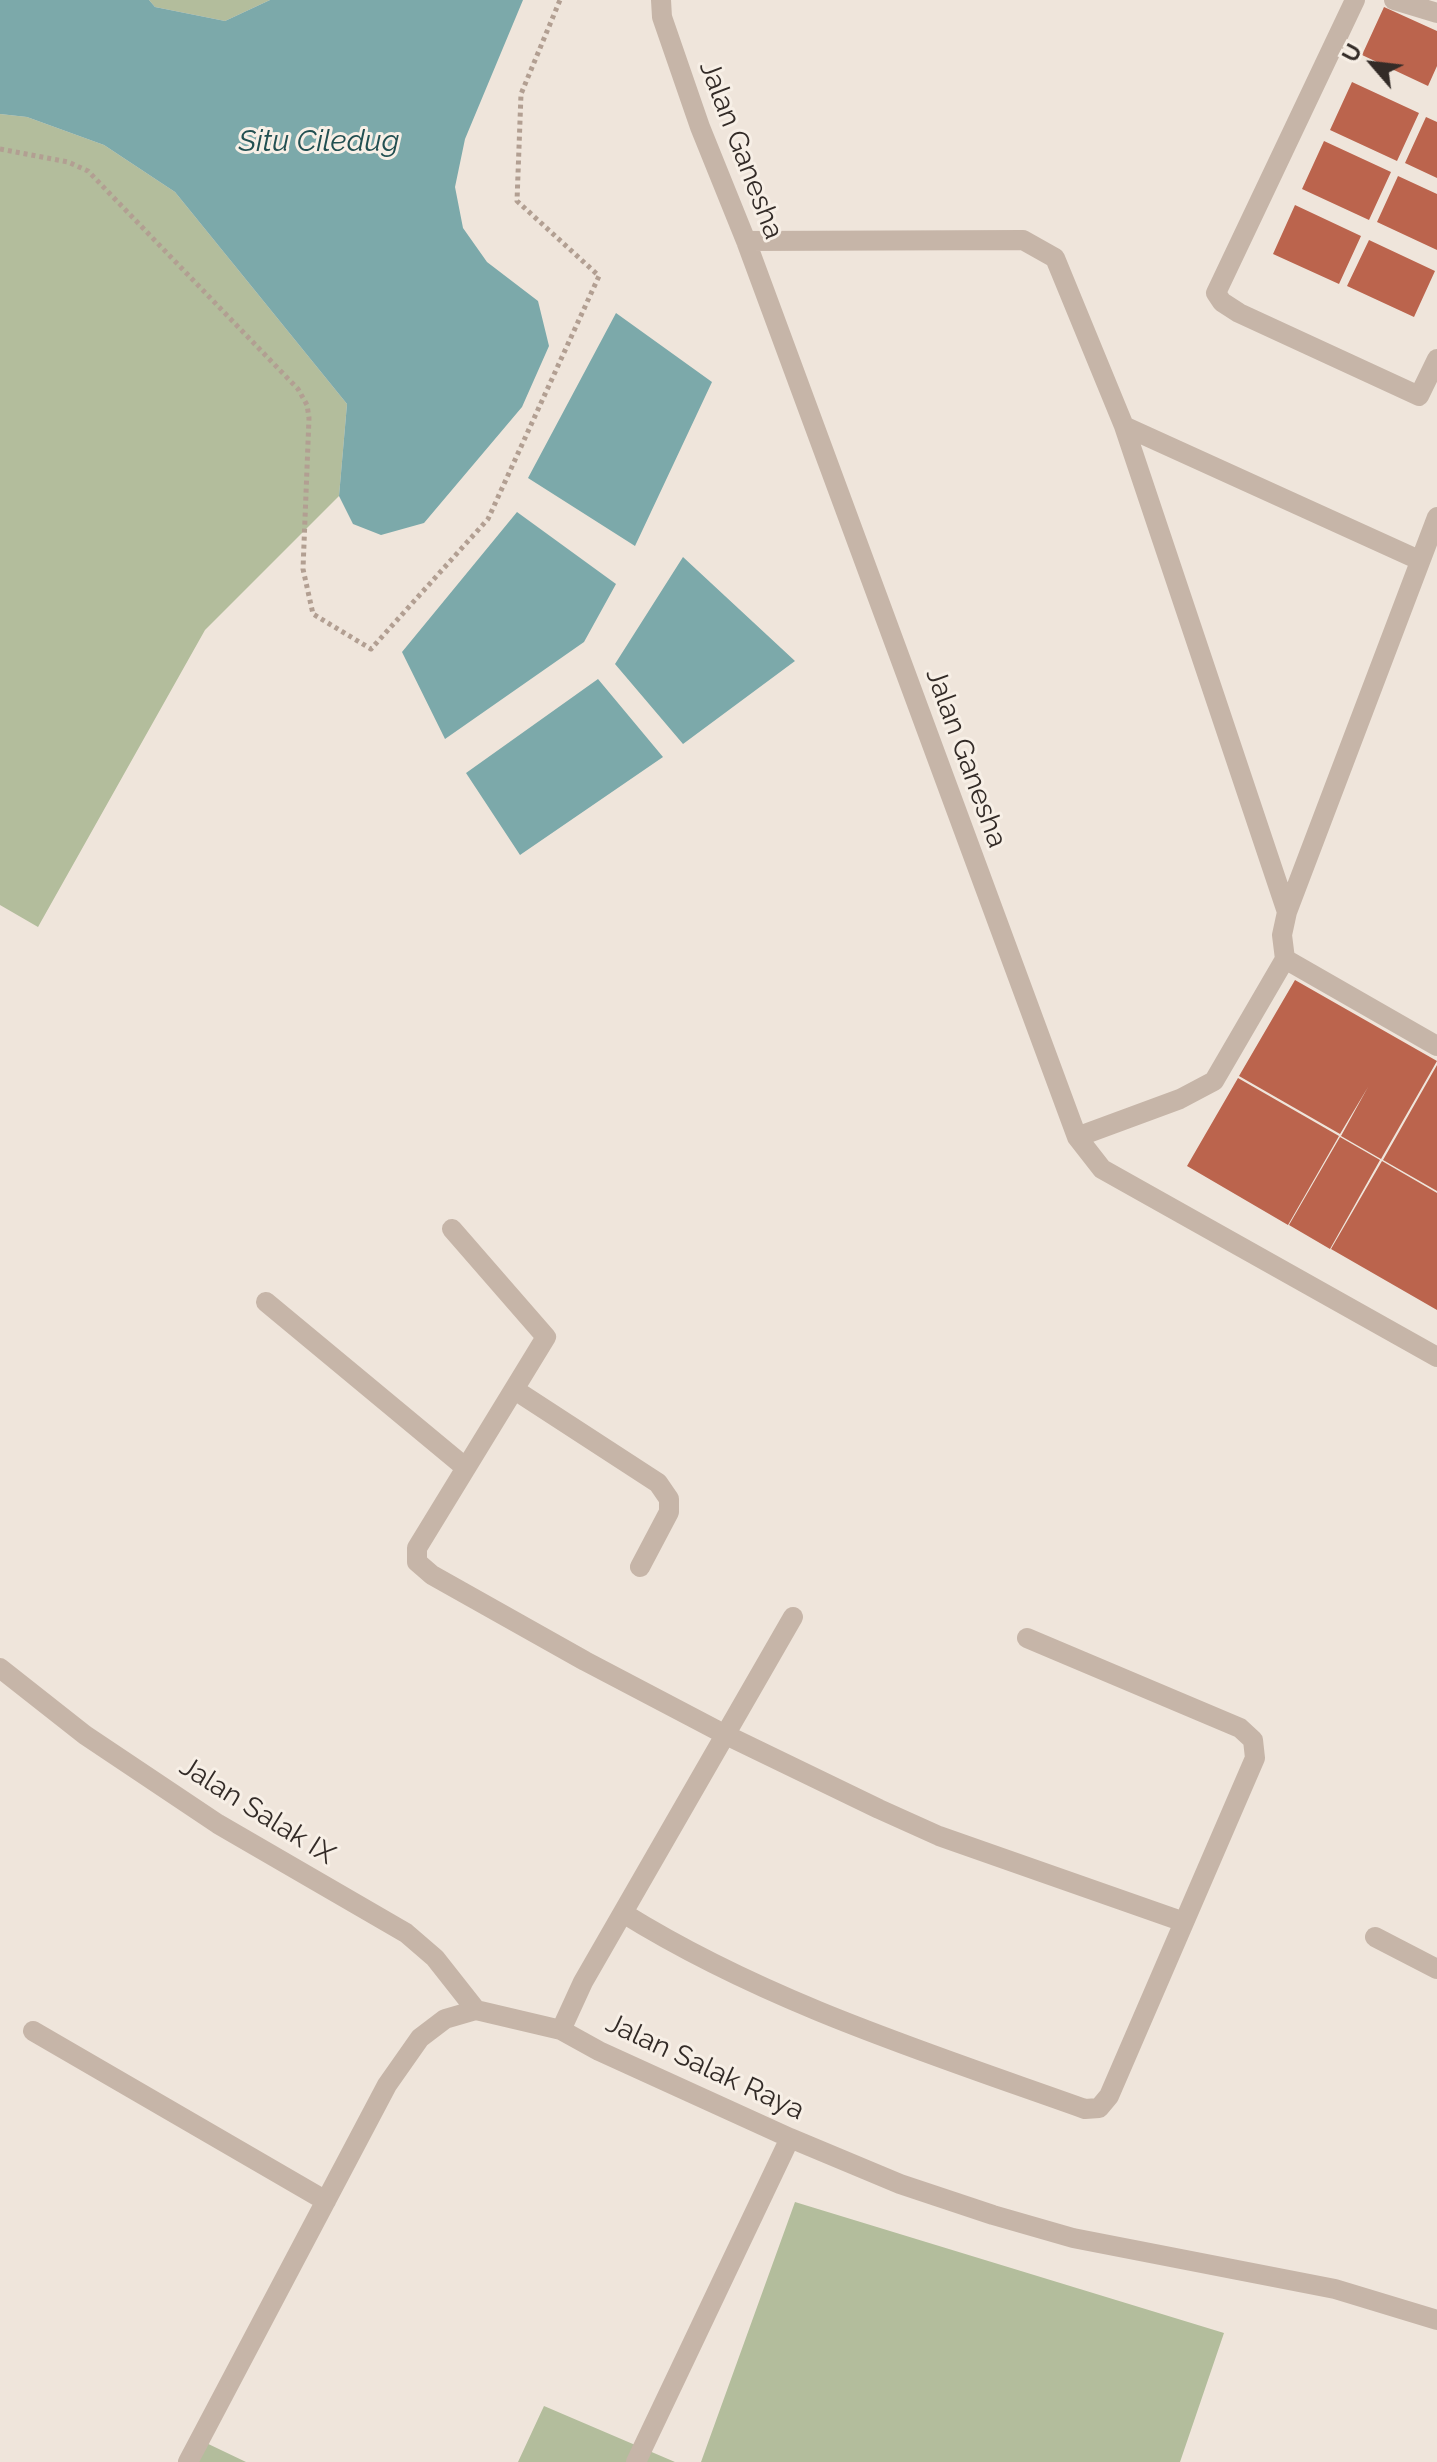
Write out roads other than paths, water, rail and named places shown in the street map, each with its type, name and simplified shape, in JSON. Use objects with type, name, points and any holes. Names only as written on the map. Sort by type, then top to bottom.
[{"type":"street","name":"Jalan Ganesha","points":[[661,0],[662,17],[700,127],[746,241],[1077,1137],[1102,1169],[1437,1357]]},
{"type":"street","points":[[1355,0],[1216,293],[1222,302],[1239,313],[1419,396],[1437,359]]},
{"type":"street","points":[[1394,0],[1437,13]]},
{"type":"street","points":[[746,241],[1023,240],[1055,258],[1124,426],[1287,912]]},
{"type":"street","points":[[1124,426],[1419,560]]},
{"type":"street","points":[[1077,1137],[1180,1099],[1214,1081],[1285,959],[1282,935],[1287,912],[1437,517]]},
{"type":"street","points":[[1285,959],[1437,1046]]},
{"type":"street","points":[[452,1229],[546,1337],[417,1548],[417,1562],[460,1591],[724,1734],[939,1836],[1184,1922]]},
{"type":"street","points":[[266,1302],[466,1468]]},
{"type":"street","points":[[515,1390],[658,1483],[669,1499],[669,1512],[640,1567]]},
{"type":"street","points":[[561,2030],[583,1982],[793,1617]]},
{"type":"street","points":[[623,1913],[661,1937],[835,2019],[1085,2109],[1099,2108],[1109,2096],[1255,1758],[1253,1740],[1240,1728],[1027,1638]]},
{"type":"street","name":"Jalan Salak IX","points":[[0,1668],[85,1735],[218,1824],[406,1933],[435,1958],[476,2010]]},
{"type":"street","points":[[1375,1937],[1437,1969]]},
{"type":"street","points":[[188,2462],[387,2085],[420,2038],[445,2019],[476,2010]]},
{"type":"street","name":"Jalan Salak Raya","points":[[476,2010],[561,2030],[599,2051],[790,2138],[900,2184],[1073,2238],[1335,2289],[1437,2320]]},
{"type":"street","points":[[33,2031],[326,2201]]},
{"type":"street","points":[[636,2462],[790,2138]]},
{"type":"water","name":"Situ Ciledug","points":[[0,0],[149,0],[155,7],[225,21],[270,0],[523,0],[465,139],[455,187],[463,228],[487,262],[538,301],[549,346],[522,407],[424,523],[381,535],[353,524],[339,496],[347,404],[175,192],[104,145],[27,117],[0,114]]},
{"type":"water","points":[[616,313],[712,382],[635,546],[528,478]]},
{"type":"water","points":[[517,512],[616,584],[584,642],[445,739],[402,652]]},
{"type":"water","points":[[683,557],[795,661],[683,744],[615,664]]},
{"type":"water","points":[[598,679],[663,757],[520,855],[466,773]]}]
